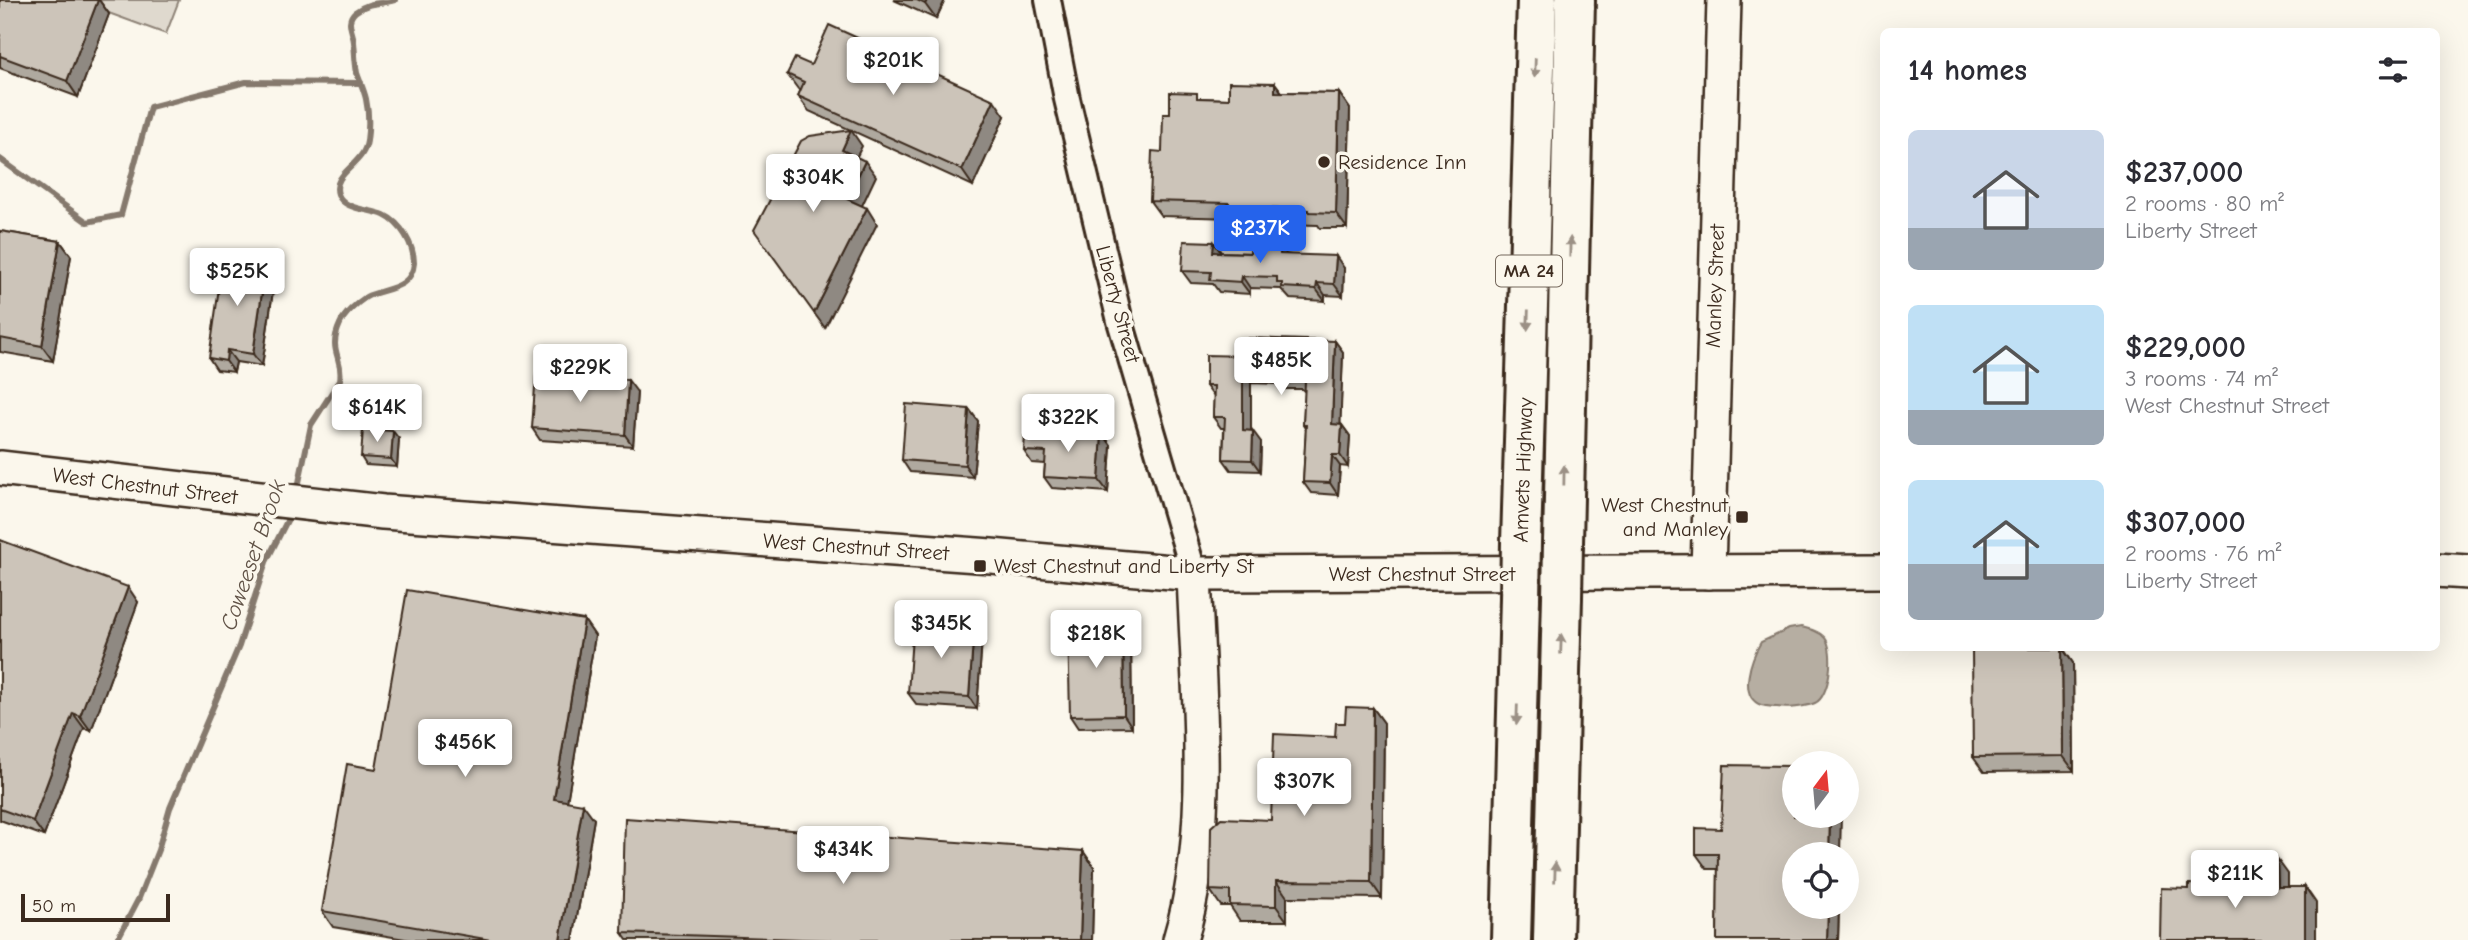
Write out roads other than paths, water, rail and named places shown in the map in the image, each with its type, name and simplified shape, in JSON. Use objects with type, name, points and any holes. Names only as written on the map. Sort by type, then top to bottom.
[{"type":"highway","name":"Amvets Highway","points":[[1511,940],[1537,0]]},
{"type":"highway","name":"Amvets Highway","points":[[1553,940],[1575,0]]},
{"type":"main road","name":"Manley Street","points":[[1708,572],[1724,0]]},
{"type":"main road","name":"West Chestnut Street","points":[[0,468],[326,506],[1194,574],[1880,571]]},
{"type":"main road","points":[[2440,570],[2468,572]]},
{"type":"main road","name":"Liberty Street","points":[[1181,940],[1193,880],[1199,822],[1194,574]]},
{"type":"street","name":"Liberty Street","points":[[1048,0],[1068,99],[1120,321],[1194,574]]},
{"type":"waterway","name":"Coweeset Brook","points":[[297,492],[311,425],[340,380],[335,341],[342,320],[366,297],[403,283],[412,272],[414,263],[409,242],[396,223],[384,215],[345,203],[338,194],[337,187],[343,174],[365,149],[368,130],[367,104],[357,73],[350,19],[365,6],[395,0]]},
{"type":"waterway","points":[[0,159],[87,222],[121,215],[150,107],[246,82],[361,83]]},
{"type":"waterway","name":"Coweeset Brook","points":[[117,940],[139,898],[158,850],[170,808],[239,646],[266,562],[291,513]]},
{"type":"place","name":"Residence Inn","points":[[1324,162]]},
{"type":"place","name":"West Chestnut and Manley","points":[[1742,517]]},
{"type":"place","name":"West Chestnut and Liberty St","points":[[980,566]]}]
